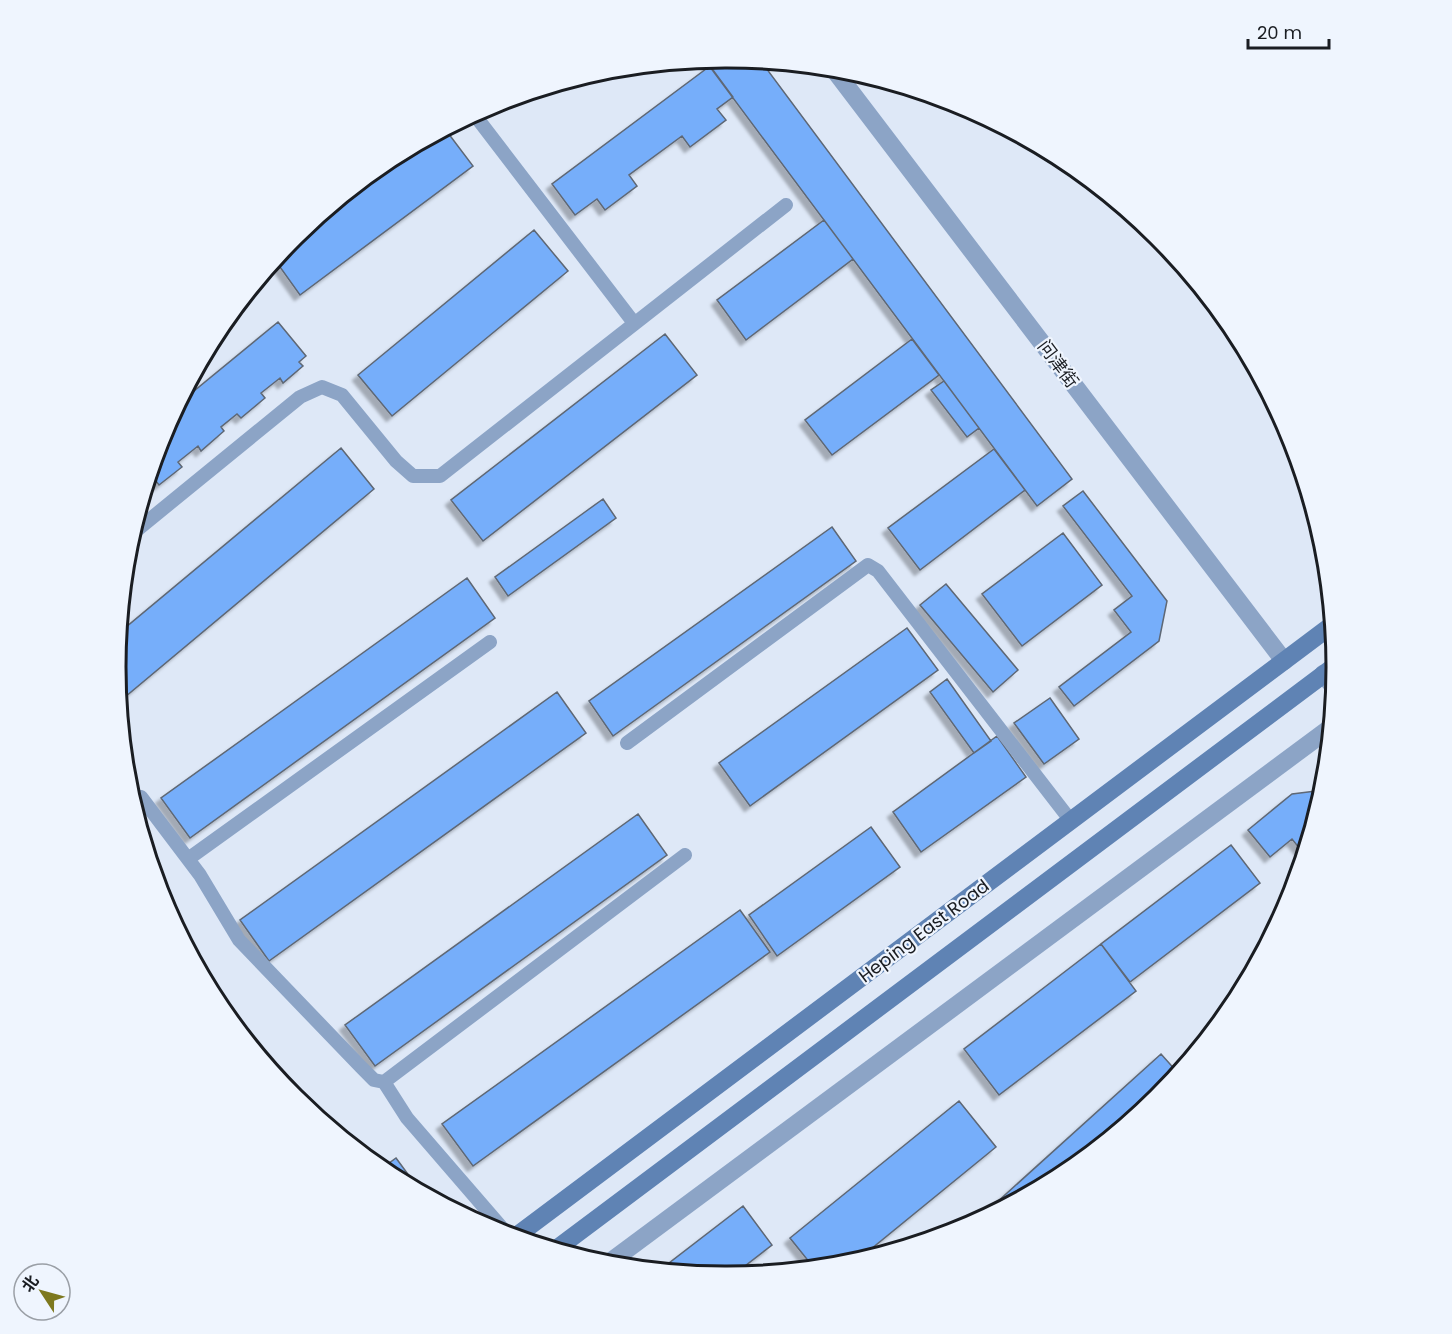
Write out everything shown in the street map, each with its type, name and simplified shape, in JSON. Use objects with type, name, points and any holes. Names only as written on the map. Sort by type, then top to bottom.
[{"type":"main road","name":"Heping East Road","points":[[524,1231],[1324,631]]},
{"type":"main road","name":"Heping East Road","points":[[563,1244],[1325,679]]},
{"type":"street","name":"问津街","points":[[840,79],[1284,661]]},
{"type":"street","points":[[618,1256],[1321,735]]},
{"type":"lane","points":[[479,121],[634,324]]},
{"type":"lane","points":[[144,524],[300,397],[321,387],[342,395],[396,461],[413,476],[440,476],[786,205]]},
{"type":"lane","points":[[627,743],[868,565],[878,571],[1071,820]]},
{"type":"lane","points":[[188,859],[490,642]]},
{"type":"lane","points":[[141,797],[200,875],[239,940],[374,1080],[384,1082],[407,1118],[495,1220]]},
{"type":"lane","points":[[384,1082],[685,855]]},
{"type":"building","points":[[707,68],[712,68],[733,97],[717,109],[726,120],[690,147],[682,136],[629,175],[637,186],[605,210],[597,199],[575,215],[552,184]]},
{"type":"building","points":[[711,68],[767,69],[1072,479],[1037,506]]},
{"type":"building","points":[[450,135],[473,166],[300,295],[280,267],[302,243],[361,191]]},
{"type":"building","points":[[824,220],[853,259],[746,340],[717,300]]},
{"type":"building","points":[[534,230],[568,271],[392,416],[358,375]]},
{"type":"building","points":[[278,322],[306,356],[299,362],[303,366],[283,383],[280,378],[261,393],[265,398],[241,418],[237,414],[221,427],[224,431],[201,451],[198,446],[178,462],[182,467],[159,485],[156,481],[158,474],[194,391]]},
{"type":"building","points":[[665,334],[697,375],[483,541],[451,500]]},
{"type":"building","points":[[912,339],[939,375],[832,455],[805,420]]},
{"type":"building","points":[[944,381],[979,428],[967,437],[931,390]]},
{"type":"building","points":[[341,448],[374,489],[127,695],[128,625]]},
{"type":"building","points":[[994,449],[1025,490],[920,570],[888,528]]},
{"type":"building","points":[[1083,491],[1167,601],[1159,641],[1074,706],[1059,687],[1131,632],[1114,610],[1132,596],[1063,506]]},
{"type":"building","points":[[603,499],[616,518],[508,596],[495,577]]},
{"type":"building","points":[[832,527],[856,561],[613,736],[589,701]]},
{"type":"building","points":[[1063,533],[1102,585],[1022,646],[982,594]]},
{"type":"building","points":[[467,578],[495,618],[190,838],[161,798]]},
{"type":"building","points":[[946,584],[1018,670],[993,692],[920,605]]},
{"type":"building","points":[[907,628],[938,670],[750,806],[719,763]]},
{"type":"building","points":[[947,679],[991,741],[974,753],[930,692]]},
{"type":"building","points":[[557,692],[586,733],[269,961],[240,920]]},
{"type":"building","points":[[1050,698],[1079,739],[1044,764],[1014,723]]},
{"type":"building","points":[[997,736],[1026,777],[921,852],[893,812]]},
{"type":"building","points":[[1312,791],[1298,846],[1292,839],[1270,857],[1248,830],[1292,794]]},
{"type":"building","points":[[638,814],[667,855],[375,1066],[345,1025]]},
{"type":"building","points":[[871,827],[900,867],[777,956],[749,915]]},
{"type":"building","points":[[1231,845],[1260,883],[1130,982],[1101,944]]},
{"type":"building","points":[[740,910],[770,952],[473,1166],[442,1124]]},
{"type":"building","points":[[1101,944],[1136,991],[999,1095],[964,1049]]},
{"type":"building","points":[[1161,1054],[1172,1067],[1150,1091],[1091,1143],[1026,1186],[998,1201]]},
{"type":"building","points":[[959,1101],[996,1147],[872,1248],[808,1260],[790,1238]]},
{"type":"building","points":[[396,1158],[408,1175],[393,1165],[390,1163]]},
{"type":"building","points":[[743,1206],[772,1245],[746,1265],[669,1263]]}]
